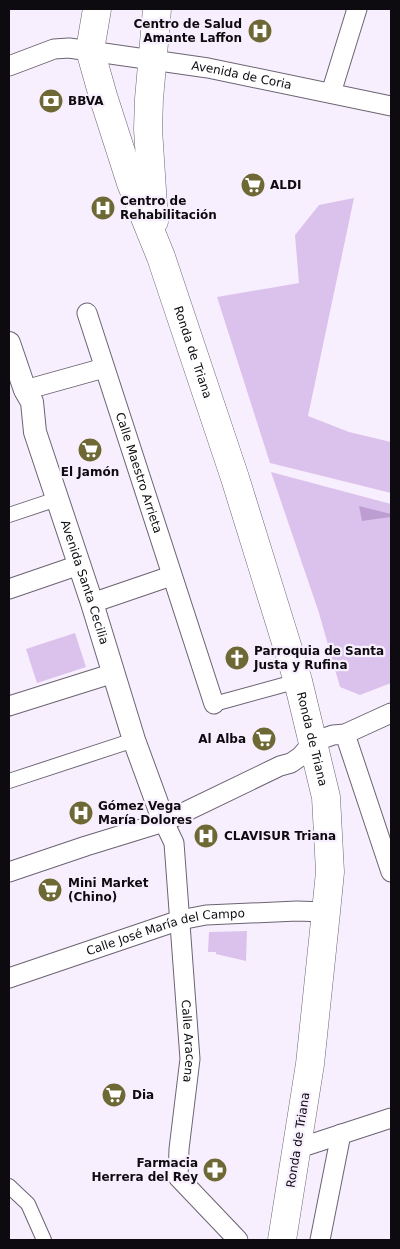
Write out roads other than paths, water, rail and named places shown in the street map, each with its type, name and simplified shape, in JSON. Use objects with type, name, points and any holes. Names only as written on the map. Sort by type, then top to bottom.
[{"type":"main road","points":[[93,50],[97,9]]},
{"type":"main road","name":"Ronda de Triana","points":[[157,9],[148,129],[152,210],[160,256]]},
{"type":"main road","name":"Ronda de Triana","points":[[93,50],[104,101],[131,183],[160,256],[235,478],[298,681],[326,797],[330,872],[310,1064],[282,1240]]},
{"type":"street","points":[[331,93],[357,9]]},
{"type":"street","name":"Avenida de Coria","points":[[9,66],[54,49],[93,50],[208,68],[391,106]]},
{"type":"street","name":"Ronda de Triana","points":[[93,50],[106,68],[115,88],[152,210]]},
{"type":"street","name":"Calle Maestro Arrieta","points":[[86,313],[214,704]]},
{"type":"street","name":"Avenida Santa Cecilia","points":[[9,343],[25,390],[32,402],[35,432],[92,603],[134,740],[164,822]]},
{"type":"street","points":[[25,390],[104,368]]},
{"type":"street","points":[[9,515],[57,499]]},
{"type":"street","points":[[9,589],[79,565]]},
{"type":"street","points":[[92,603],[171,576]]},
{"type":"street","points":[[9,706],[114,673]]},
{"type":"street","points":[[214,704],[298,681]]},
{"type":"street","points":[[9,872],[164,822],[280,766],[291,763],[301,756],[313,742],[333,734],[345,734],[391,713]]},
{"type":"street","points":[[345,734],[391,872]]},
{"type":"street","points":[[9,781],[134,740]]},
{"type":"street","name":"Calle Aracena","points":[[164,822],[174,843],[190,1059],[179,1149],[178,1177],[238,1240]]},
{"type":"street","name":"Calle José María del Campo","points":[[9,978],[180,920],[206,915],[297,911],[326,912]]},
{"type":"street","points":[[296,1149],[391,1118]]},
{"type":"street","points":[[320,1240],[341,1134]]},
{"type":"street","points":[[9,1186],[28,1204],[44,1240]]},
{"type":"place","name":"Centro de Salud Amante Laffon","points":[[260,31]]},
{"type":"place","name":"BBVA","points":[[51,101]]},
{"type":"place","name":"ALDI","points":[[253,185]]},
{"type":"place","name":"Centro de Rehabilitación","points":[[103,208]]},
{"type":"place","name":"El Jamón","points":[[90,450]]},
{"type":"place","name":"Parroquia de Santa Justa y Rufina","points":[[237,658]]},
{"type":"place","name":"Al Alba","points":[[264,739]]},
{"type":"place","name":"Gómez Vega María Dolores","points":[[81,813]]},
{"type":"place","name":"CLAVISUR Triana","points":[[206,836]]},
{"type":"place","name":"Mini Market (Chino)","points":[[50,890]]},
{"type":"place","name":"Dia","points":[[114,1095]]},
{"type":"place","name":"Farmacia Herrera del Rey","points":[[215,1170]]}]
